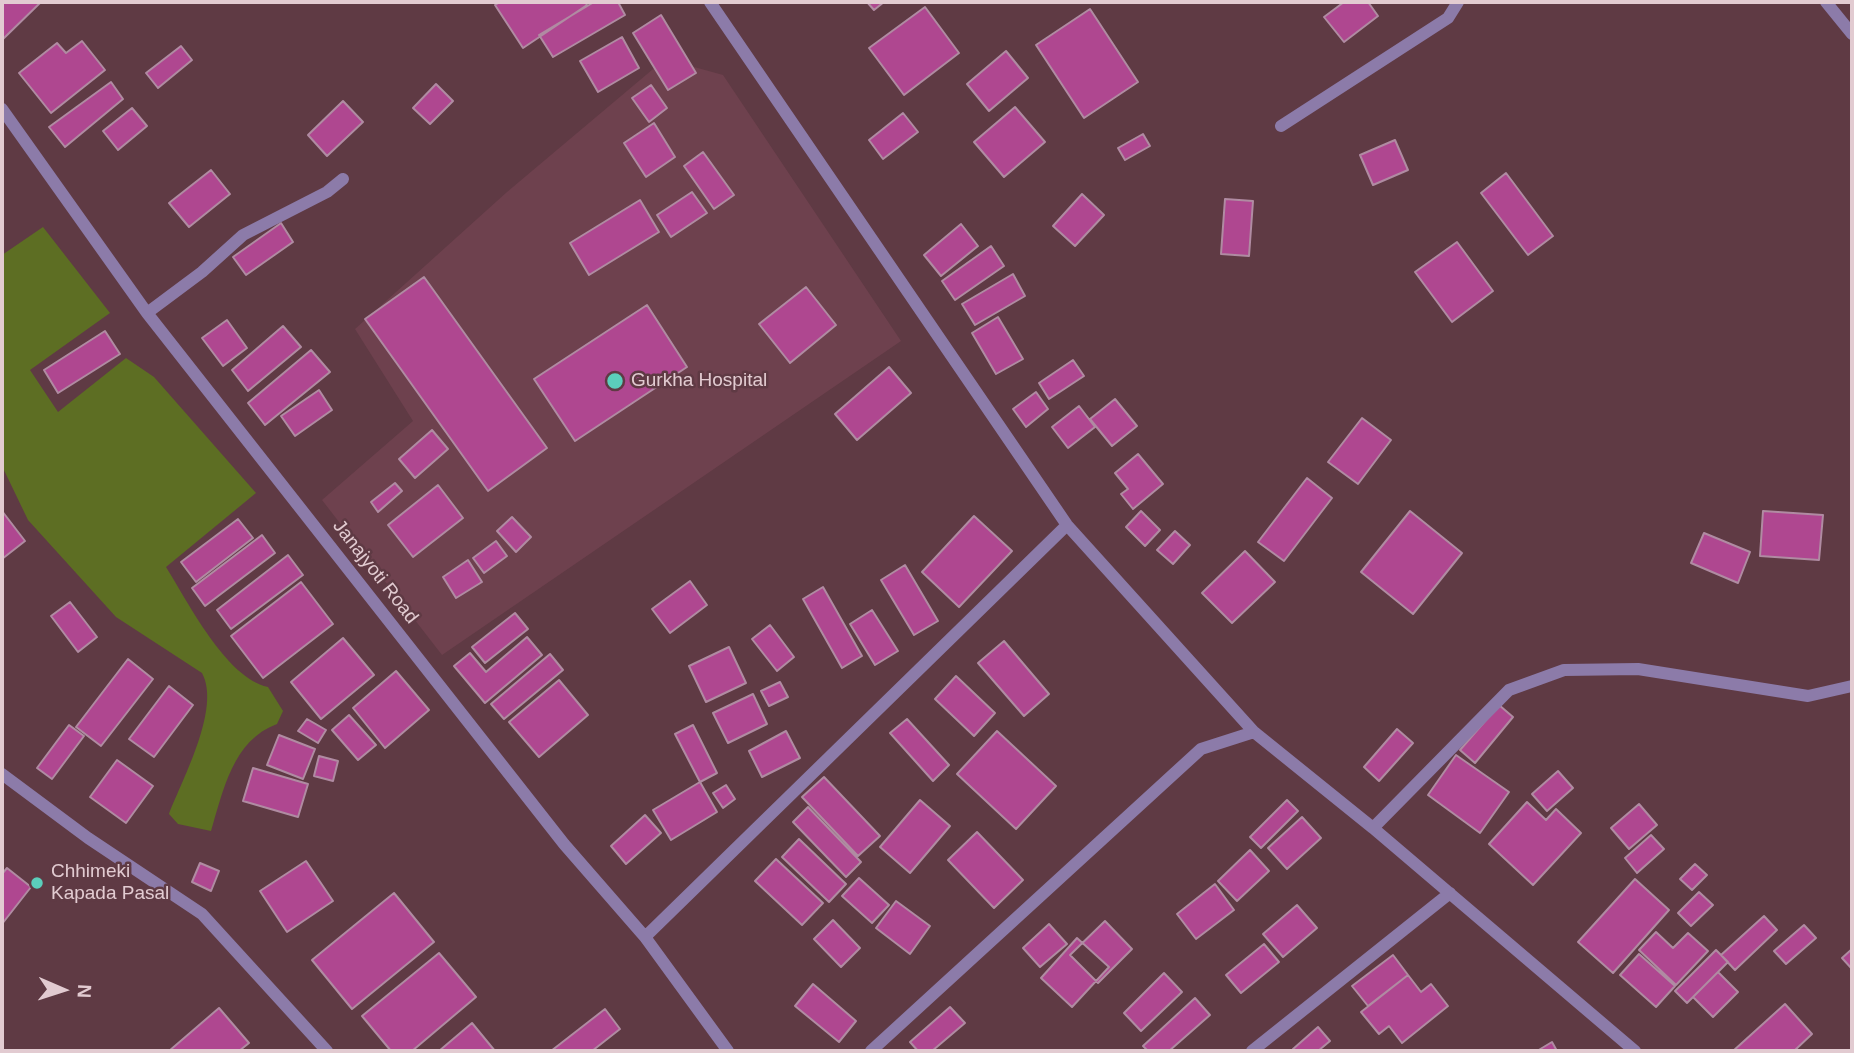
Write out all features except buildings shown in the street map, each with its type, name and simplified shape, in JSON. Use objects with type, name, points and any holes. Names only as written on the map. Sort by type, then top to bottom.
[{"type":"street","points":[[710,2],[1067,525],[1254,732],[1373,828],[1634,1051]]},
{"type":"street","points":[[1281,126],[1448,18],[1458,2]]},
{"type":"street","points":[[1826,2],[1852,34]]},
{"type":"street","name":"Janajyoti Road","points":[[2,109],[146,313],[564,844],[645,937],[728,1051]]},
{"type":"street","points":[[146,313],[202,272],[243,235],[327,192],[343,179]]},
{"type":"street","points":[[645,937],[1067,525]]},
{"type":"street","points":[[1373,828],[1509,690],[1564,670],[1638,669],[1808,696],[1852,686]]},
{"type":"street","points":[[871,1051],[1201,749],[1254,732]]},
{"type":"street","points":[[2,774],[88,838],[202,915],[327,1051]]},
{"type":"street","points":[[1252,1051],[1450,893]]},
{"type":"shaded area","name":"Gurkha Hospital","points":[[665,59],[723,75],[901,341],[442,655],[322,500],[413,421],[355,329],[507,192]]},
{"type":"green space","points":[[43,227],[110,313],[30,370],[58,412],[126,358],[154,377],[256,493],[166,567],[223,654],[252,681],[268,687],[283,711],[277,724],[262,732],[240,754],[232,768],[211,831],[178,824],[169,814],[204,724],[207,688],[202,673],[116,617],[28,520],[2,466],[2,255]]},
{"type":"place","name":"Gurkha Hospital","points":[[615,381]]},
{"type":"place","name":"Chhimeki Kapada Pasal","points":[[37,883]]}]
